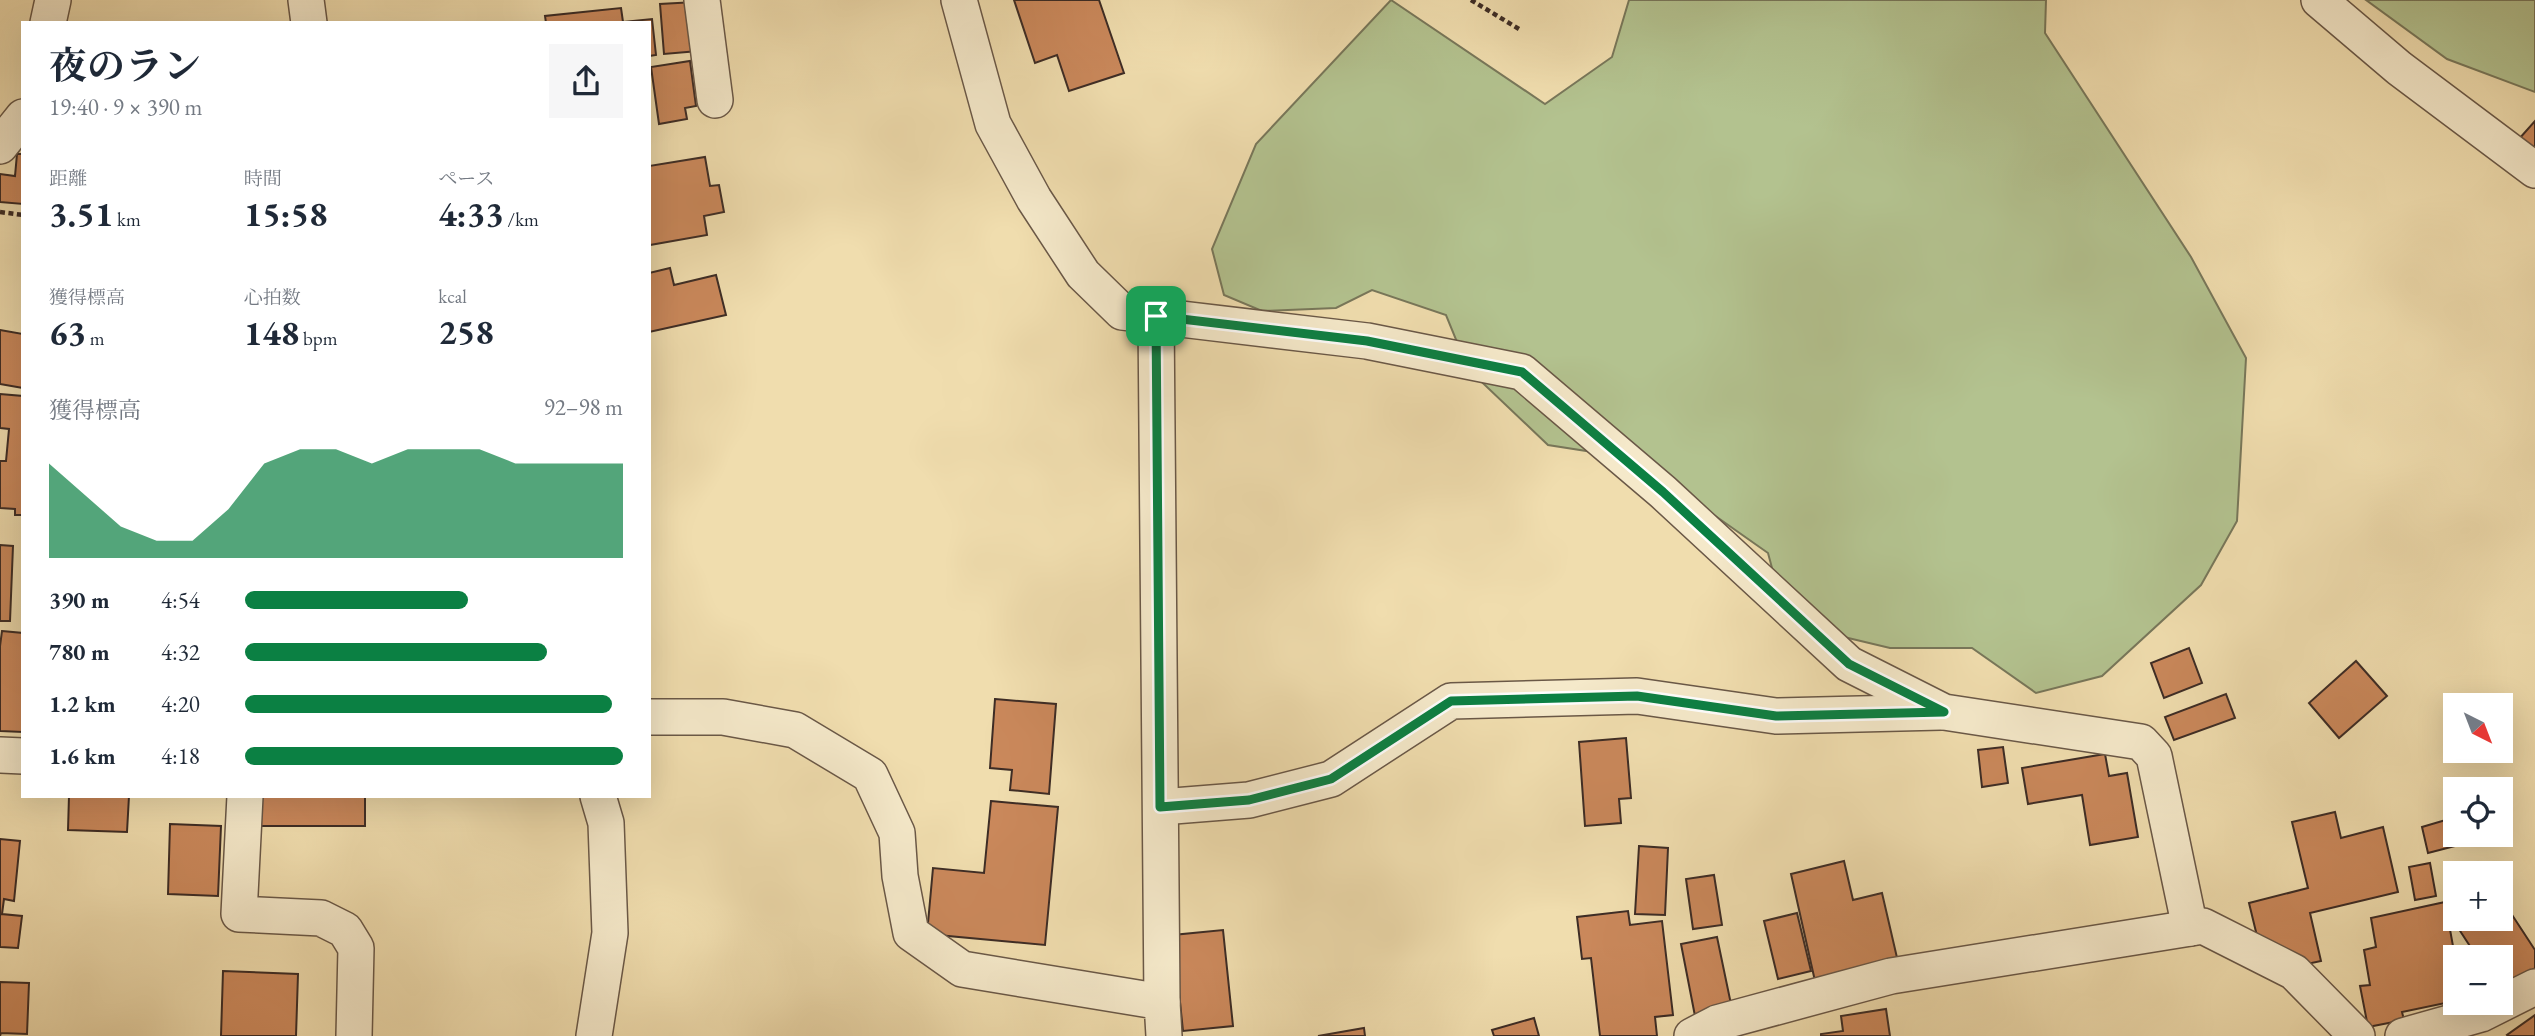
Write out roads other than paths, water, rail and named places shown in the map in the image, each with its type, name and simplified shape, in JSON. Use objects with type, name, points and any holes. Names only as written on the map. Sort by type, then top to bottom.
[{"type":"street","points":[[48,21],[53,0]]},
{"type":"street","points":[[306,0],[309,21]]},
{"type":"street","points":[[702,0],[715,100]]},
{"type":"street","points":[[959,0],[993,124],[1034,200],[1083,274],[1122,312],[1367,341],[1522,372],[1663,492],[1849,664],[1944,712]]},
{"type":"street","points":[[2319,0],[2399,68],[2535,170]]},
{"type":"street","points":[[0,146],[21,120]]},
{"type":"street","points":[[651,717],[723,717],[795,730],[870,775],[897,832],[900,876],[911,933],[962,969],[1163,1019],[1156,316]]},
{"type":"street","points":[[1160,807],[1249,800],[1331,779],[1451,701],[1637,696],[1776,716],[1944,712],[2141,742],[2154,756],[2190,928]]},
{"type":"street","points":[[0,755],[21,756]]},
{"type":"street","points":[[246,798],[239,914],[321,918],[345,930],[356,948],[354,1036]]},
{"type":"street","points":[[594,1036],[610,933],[606,823],[599,798]]},
{"type":"street","points":[[1692,1036],[1717,1023],[1891,976],[2203,926],[2294,972],[2357,1036]]},
{"type":"street","points":[[2403,1036],[2481,1014],[2535,987]]}]
